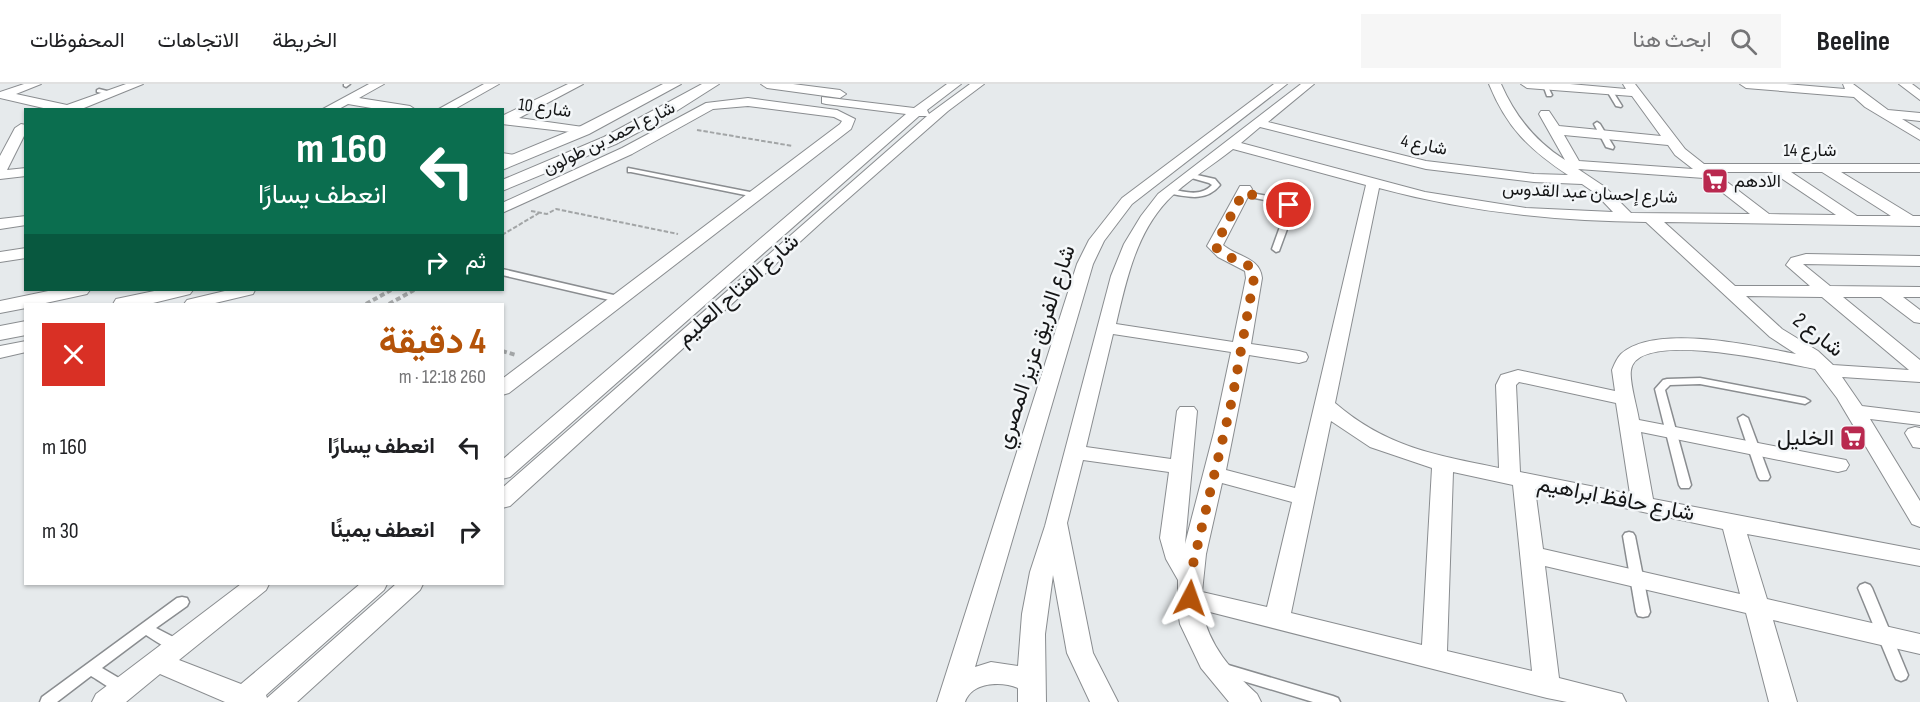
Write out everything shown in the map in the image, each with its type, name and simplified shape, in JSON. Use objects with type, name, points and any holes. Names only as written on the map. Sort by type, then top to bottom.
[{"type":"street","points":[[1,95],[35,84]]},
{"type":"street","points":[[69,108],[106,92],[137,84]]},
{"type":"street","points":[[345,84],[373,86]]},
{"type":"street","points":[[447,108],[493,84]]},
{"type":"street","points":[[504,120],[577,84]]},
{"type":"street","name":"شارع احمد بن طولون","points":[[507,160],[583,131],[674,84]]},
{"type":"street","name":"شارع احمد بن طولون","points":[[504,185],[599,146],[664,114],[712,84]]},
{"type":"street","name":"شارع الفتاح العليم","points":[[504,499],[930,110],[955,84]]},
{"type":"street","name":"شارع الفتاح العليم","points":[[504,470],[930,110],[978,84]]},
{"type":"street","name":"شارع الفريق عزيز المصري","points":[[953,696],[1085,264],[1097,240],[1127,201],[1281,84]]},
{"type":"street","points":[[1031,692],[1030,640],[1034,603],[1119,276],[1131,242],[1147,217],[1171,191],[1308,84]]},
{"type":"street","points":[[1495,84],[1506,110],[1540,150],[1568,164],[1627,217]]},
{"type":"street","points":[[1527,84],[1551,88],[1610,91],[1633,89],[1680,152],[1765,219]]},
{"type":"street","points":[[1746,84],[1858,94]]},
{"type":"street","points":[[1846,84],[1883,113],[1920,136]]},
{"type":"street","points":[[1905,84],[1920,96]]},
{"type":"street","points":[[331,108],[373,86]]},
{"type":"street","points":[[695,95],[757,87],[930,110]]},
{"type":"street","points":[[1,95],[62,108]]},
{"type":"street","points":[[345,100],[397,108]]},
{"type":"street","points":[[504,387],[846,126],[849,119],[837,114],[735,102],[700,110],[573,178],[506,207]]},
{"type":"street","points":[[1883,113],[1920,117]]},
{"type":"street","points":[[1545,114],[1555,130],[1568,164]]},
{"type":"street","name":"شارع 10","points":[[504,120],[583,131]]},
{"type":"street","name":"شارع 4","points":[[1258,123],[1425,165],[1523,177],[1586,180]]},
{"type":"street","points":[[0,137],[23,127]]},
{"type":"street","points":[[0,170],[23,127]]},
{"type":"street","points":[[1555,130],[1600,129],[1671,141]]},
{"type":"street","name":"شارع إحسان عبد القدوس","points":[[1230,144],[1373,183],[1484,206],[1567,215],[1651,218],[1914,221]]},
{"type":"street","name":"شارع 14","points":[[1568,164],[1703,171],[1775,168],[1920,168]]},
{"type":"street","points":[[1775,168],[1852,220]]},
{"type":"street","points":[[1825,168],[1914,221]]},
{"type":"street","points":[[0,176],[24,172]]},
{"type":"street","points":[[1277,619],[1373,183]]},
{"type":"street","points":[[1244,191],[1215,246],[1220,253],[1245,263],[1253,269],[1254,278],[1242,348],[1190,587],[1190,612],[1203,649],[1230,687],[1247,702]]},
{"type":"street","name":"شارع 2","points":[[1651,218],[1776,333],[1824,367],[1855,411],[1920,519]]},
{"type":"street","points":[[0,224],[24,220]]},
{"type":"street","points":[[0,257],[24,253]]},
{"type":"street","points":[[1917,263],[1806,259],[1797,261],[1794,265],[1798,271],[1920,369]]},
{"type":"street","points":[[0,307],[75,291]]},
{"type":"street","points":[[128,303],[179,291]]},
{"type":"street","points":[[197,303],[244,291]]},
{"type":"street","points":[[1730,291],[1920,292]]},
{"type":"street","points":[[1885,292],[1920,318]]},
{"type":"street","points":[[0,333],[24,328]]},
{"type":"street","points":[[1106,328],[1299,357]]},
{"type":"street","points":[[1643,505],[1621,370],[1628,357],[1643,349],[1665,344],[1693,344],[1824,367],[1920,376]]},
{"type":"street","points":[[0,352],[24,346]]},
{"type":"street","points":[[1547,687],[1532,555],[1517,480],[1506,386],[1508,379],[1518,376],[1625,399]]},
{"type":"street","name":"شارع حافظ ابراهيم","points":[[1325,405],[1347,424],[1377,442],[1443,463],[1517,480],[1920,558]]},
{"type":"street","points":[[1187,411],[1172,538],[1176,558],[1190,587],[1277,619],[1612,702]]},
{"type":"street","points":[[1855,411],[1918,431]]},
{"type":"street","points":[[1629,424],[1838,465]]},
{"type":"street","points":[[1074,452],[1180,467]]},
{"type":"street","points":[[1434,658],[1443,463]]},
{"type":"street","points":[[1215,474],[1304,498]]},
{"type":"street","points":[[1056,523],[1080,653],[1104,702]]},
{"type":"street","points":[[1733,523],[1783,702]]},
{"type":"street","points":[[1532,555],[1920,644]]},
{"type":"street","points":[[115,695],[256,585]]},
{"type":"street","points":[[157,662],[247,700],[374,585]]},
{"type":"street","points":[[279,702],[410,585]]},
{"type":"street","points":[[953,696],[970,678],[990,672],[1011,674],[1031,692]]},
{"type":"lane","points":[[1610,91],[1619,106]]},
{"type":"lane","points":[[1600,129],[1610,147]]},
{"type":"lane","points":[[631,170],[755,195]]},
{"type":"lane","points":[[1171,191],[1201,196],[1215,187],[1212,181],[1191,175]]},
{"type":"lane","points":[[1244,191],[1289,205],[1290,210],[1276,249]]},
{"type":"lane","points":[[504,272],[618,299]]},
{"type":"lane","points":[[1685,485],[1660,389],[1667,382],[1700,381],[1805,401]]},
{"type":"lane","points":[[1743,418],[1764,477]]},
{"type":"lane","points":[[1629,536],[1643,612]]},
{"type":"lane","points":[[1865,588],[1901,675]]},
{"type":"lane","points":[[47,701],[182,602]]},
{"type":"lane","points":[[146,629],[178,646]]},
{"type":"lane","points":[[1216,668],[1333,702]]},
{"type":"lane","points":[[91,669],[115,695]]},
{"type":"path","points":[[672,126],[814,150]]},
{"type":"path","points":[[506,207],[547,214],[556,208],[699,238]]},
{"type":"path","points":[[504,234],[540,213]]},
{"type":"path","points":[[368,303],[389,291]]},
{"type":"path","points":[[391,303],[412,291]]},
{"type":"place","name":"الادهم","points":[[1715,181]]},
{"type":"place","name":"الخليل","points":[[1853,438]]},
{"type":"route","points":[[1190,598],[1190,577],[1232,400],[1254,278],[1253,269],[1245,263],[1220,253],[1215,246],[1243,193],[1282,201],[1289,205]]}]
